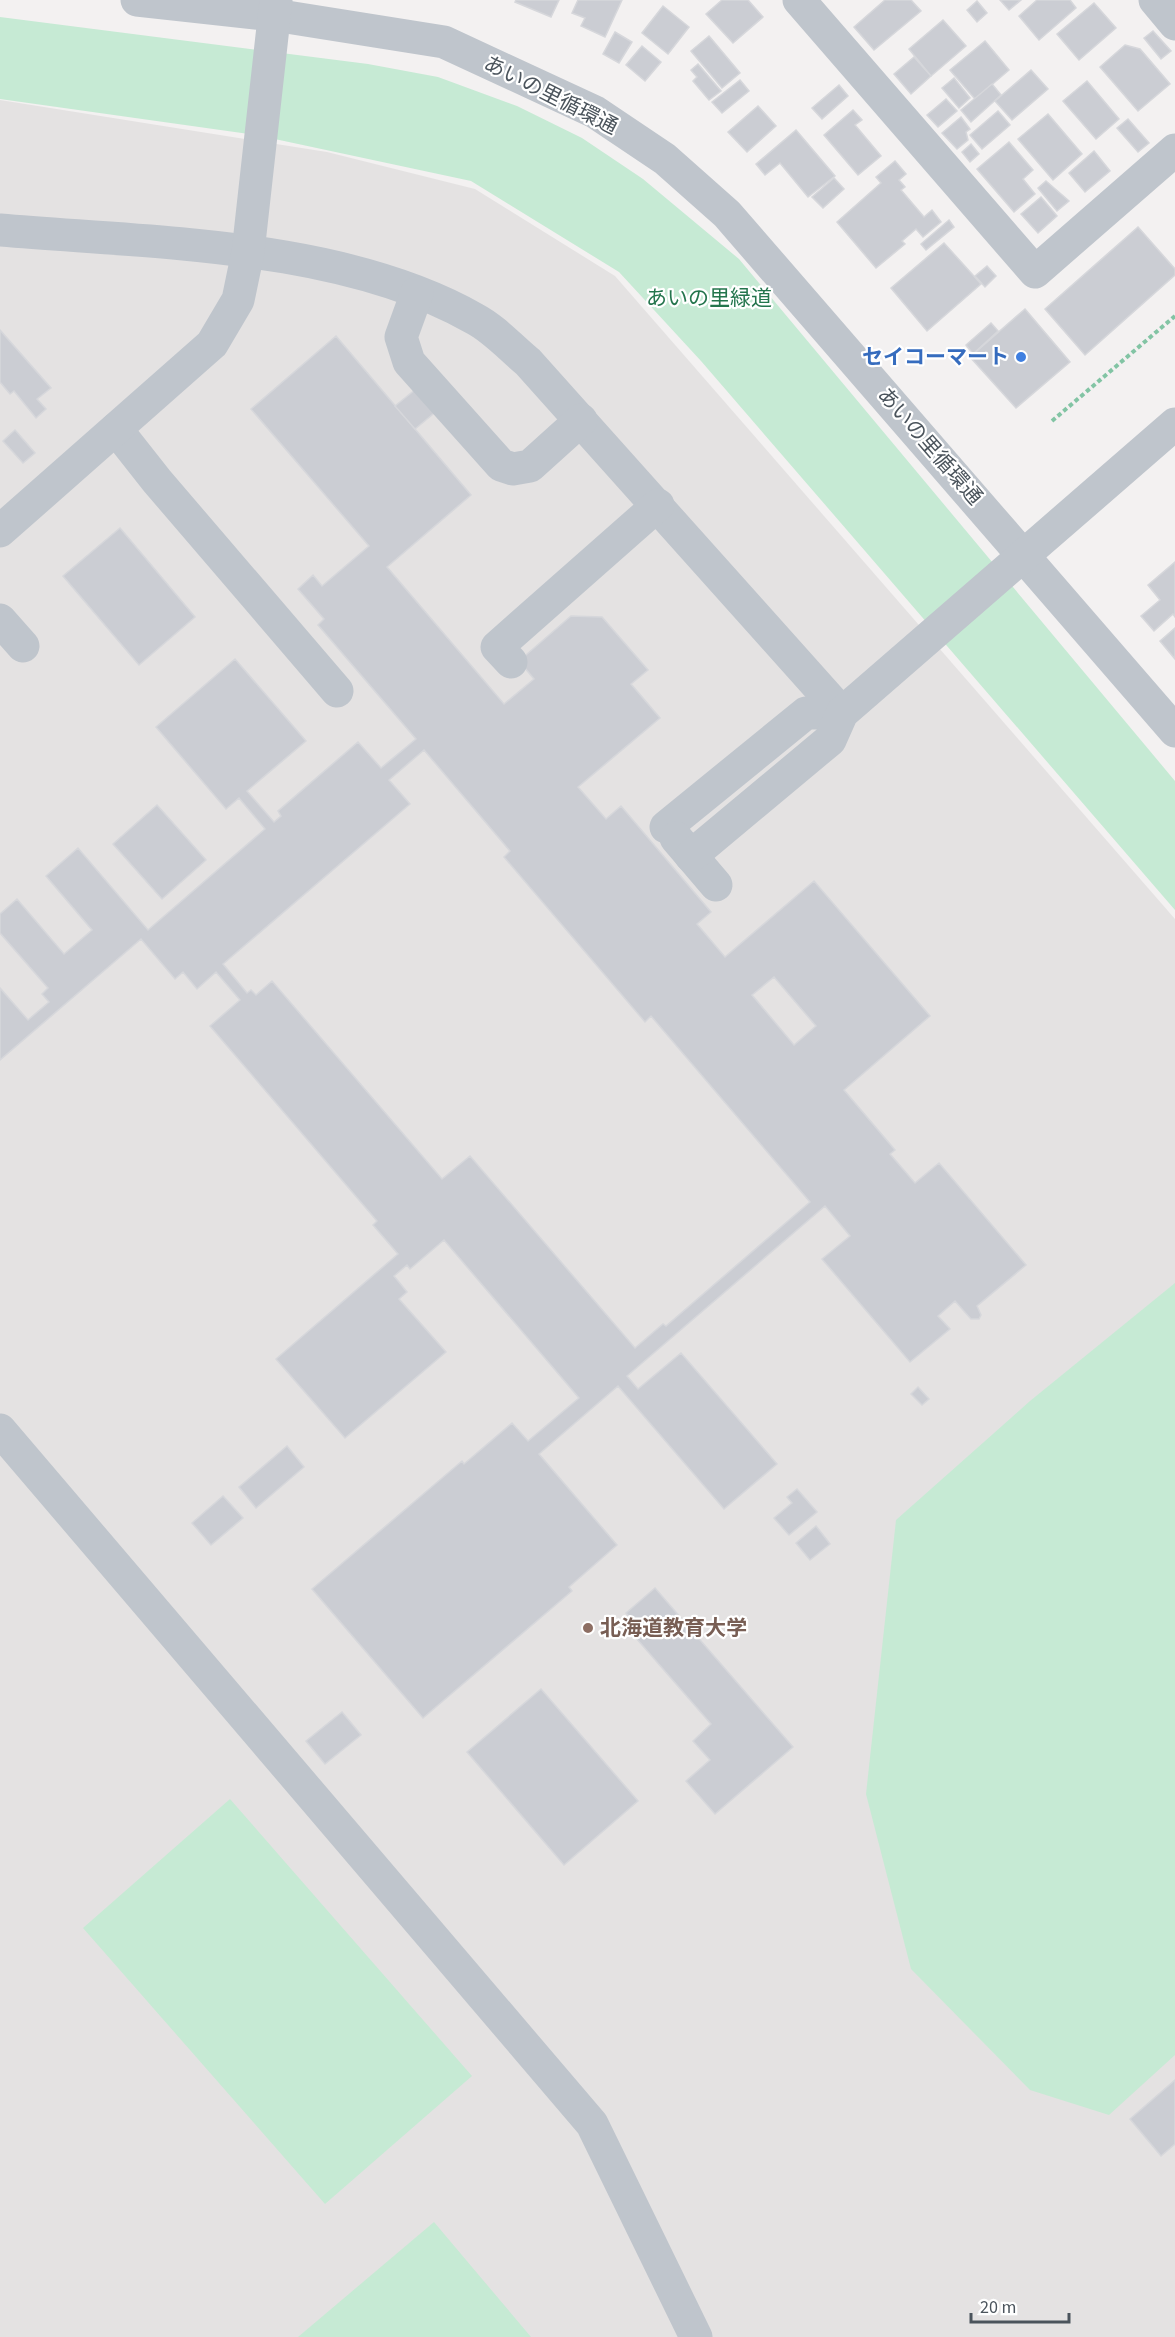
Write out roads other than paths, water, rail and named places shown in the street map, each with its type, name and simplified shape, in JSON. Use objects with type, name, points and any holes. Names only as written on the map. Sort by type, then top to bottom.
[{"type":"street","name":"あいの里循環通","points":[[137,0],[275,7],[444,42],[595,112],[665,159],[727,214],[1175,731]]},
{"type":"street","points":[[799,0],[1035,272],[1175,150]]},
{"type":"street","points":[[1155,0],[1175,24]]},
{"type":"street","points":[[0,531],[212,344],[238,300],[248,252],[275,7]]},
{"type":"street","points":[[0,230],[248,252],[346,269],[391,282],[476,319],[528,362],[842,713]]},
{"type":"street","points":[[417,293],[401,337],[409,362],[501,465],[513,469],[530,466],[581,420]]},
{"type":"street","points":[[691,856],[830,740],[842,713],[1023,553],[1175,424]]},
{"type":"street","points":[[116,429],[157,481],[337,691]]},
{"type":"street","points":[[511,662],[497,647],[658,505]]},
{"type":"street","points":[[0,620],[23,646]]},
{"type":"street","points":[[716,885],[660,819],[740,766],[806,713],[842,713]]},
{"type":"street","points":[[740,766],[764,794]]},
{"type":"street","points":[[0,1430],[592,2124],[696,2337]]},
{"type":"place","name":"セイコーマート","points":[[1021,357]]},
{"type":"place","name":"北海道教育大学","points":[[588,1628]]},
{"type":"park label","name":"あいの里緑道","points":[[709,298]]}]
